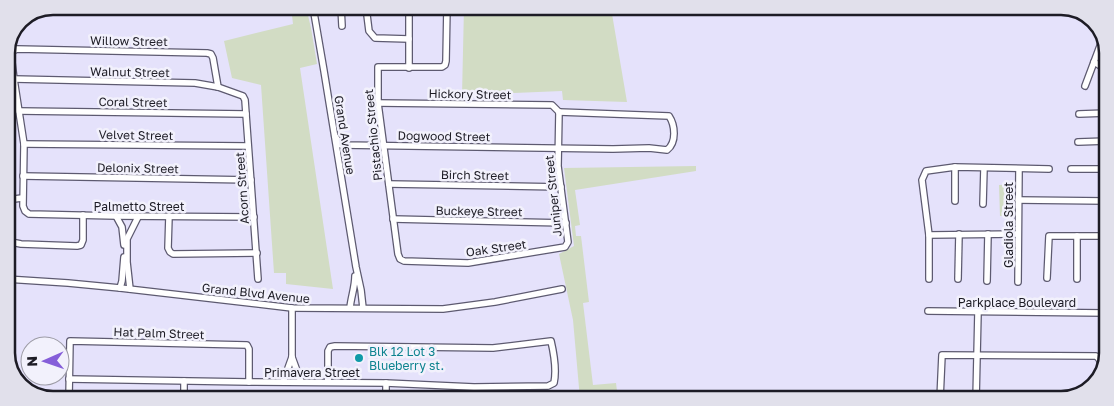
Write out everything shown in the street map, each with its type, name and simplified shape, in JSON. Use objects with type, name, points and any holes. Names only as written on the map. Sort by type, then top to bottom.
[{"type":"street","name":"Grand Avenue","points":[[314,15],[363,308]]},
{"type":"street","points":[[341,15],[342,26]]},
{"type":"street","points":[[366,15],[369,31],[375,38],[409,39]]},
{"type":"street","points":[[409,15],[409,68],[442,67],[445,65],[448,15]]},
{"type":"street","points":[[1085,86],[1099,49]]},
{"type":"street","name":"Willow Street","points":[[15,50],[207,53],[211,54],[213,58],[218,88]]},
{"type":"street","points":[[1094,62],[1099,65]]},
{"type":"street","name":"Pistachio Street","points":[[400,259],[378,103],[378,67],[409,68]]},
{"type":"street","name":"Walnut Street","points":[[15,79],[194,84],[218,88],[243,96]]},
{"type":"street","points":[[15,85],[24,144],[22,198],[15,199]]},
{"type":"street","name":"Acorn Street","points":[[243,96],[245,100],[258,279]]},
{"type":"street","name":"Hickory Street","points":[[378,103],[552,105],[559,112],[669,116],[673,122],[674,140],[671,147],[667,150],[649,148],[558,148]]},
{"type":"street","name":"Coral Street","points":[[19,110],[246,114]]},
{"type":"street","name":"Juniper Street","points":[[559,112],[558,166],[568,242],[565,247]]},
{"type":"street","points":[[1079,114],[1099,113]]},
{"type":"street","name":"Dogwood Street","points":[[335,136],[341,145],[558,148]]},
{"type":"street","points":[[1078,142],[1099,141]]},
{"type":"street","name":"Velvet Street","points":[[24,144],[248,146]]},
{"type":"street","points":[[955,167],[955,201]]},
{"type":"street","points":[[929,279],[929,234],[922,180],[926,170],[955,167],[1049,170]]},
{"type":"street","points":[[983,204],[984,168]]},
{"type":"street","name":"Gladiola Street","points":[[1018,169],[1018,282]]},
{"type":"street","points":[[1071,170],[1099,169]]},
{"type":"street","name":"Delonix Street","points":[[24,176],[251,180]]},
{"type":"street","name":"Birch Street","points":[[388,184],[561,187]]},
{"type":"street","name":"Palmetto Street","points":[[22,198],[25,211],[29,214],[254,217]]},
{"type":"street","points":[[1018,200],[1099,201]]},
{"type":"street","points":[[15,243],[81,245],[84,215]]},
{"type":"street","points":[[116,216],[122,227],[130,289]]},
{"type":"street","points":[[120,288],[127,239],[138,216]]},
{"type":"street","points":[[169,216],[168,248],[173,254],[257,253]]},
{"type":"street","name":"Buckeye Street","points":[[393,219],[566,223]]},
{"type":"street","points":[[929,234],[1018,234]]},
{"type":"street","points":[[958,278],[959,234]]},
{"type":"street","points":[[987,281],[988,234]]},
{"type":"street","points":[[1047,278],[1049,236],[1099,236]]},
{"type":"street","points":[[1076,279],[1077,236]]},
{"type":"street","name":"Oak Street","points":[[400,259],[404,261],[468,263],[565,247]]},
{"type":"street","name":"Grand Avenue","points":[[350,308],[355,285],[356,267]]},
{"type":"street","name":"Grand Blvd Avenue","points":[[15,280],[130,289],[292,308],[443,309],[495,302],[562,289]]},
{"type":"street","points":[[292,308],[292,357],[300,382]]},
{"type":"street","name":"Parkplace Boulevard","points":[[928,311],[1099,313]]},
{"type":"street","points":[[976,391],[978,312]]},
{"type":"street","name":"Hat Palm Street","points":[[70,340],[247,345],[249,349],[250,382]]},
{"type":"street","name":"Primavera Street","points":[[70,379],[548,386],[554,383],[556,376],[550,341],[492,348],[335,346],[330,347],[328,351],[328,382]]},
{"type":"street","points":[[940,391],[942,355],[1098,357]]},
{"type":"street","points":[[283,382],[292,357]]},
{"type":"street","points":[[184,381],[184,391]]},
{"type":"street","points":[[386,383],[386,391]]},
{"type":"green space","points":[[292,15],[308,15],[317,64],[300,68],[333,289],[286,284],[286,273],[274,273],[261,85],[232,78],[224,41],[293,24]]},
{"type":"green space","points":[[464,15],[612,15],[627,102],[563,100],[562,91],[462,95]]},
{"type":"green space","points":[[696,166],[696,171],[575,190],[580,225],[575,226],[576,236],[581,236],[589,302],[583,303],[593,385],[616,383],[617,391],[579,391],[573,320],[559,254],[574,246],[564,168]]},
{"type":"green space","points":[[1016,184],[1016,216],[1000,216],[999,185]]},
{"type":"place","name":"Blk 12 Lot 3 Blueberry st.","points":[[359,358]]}]
